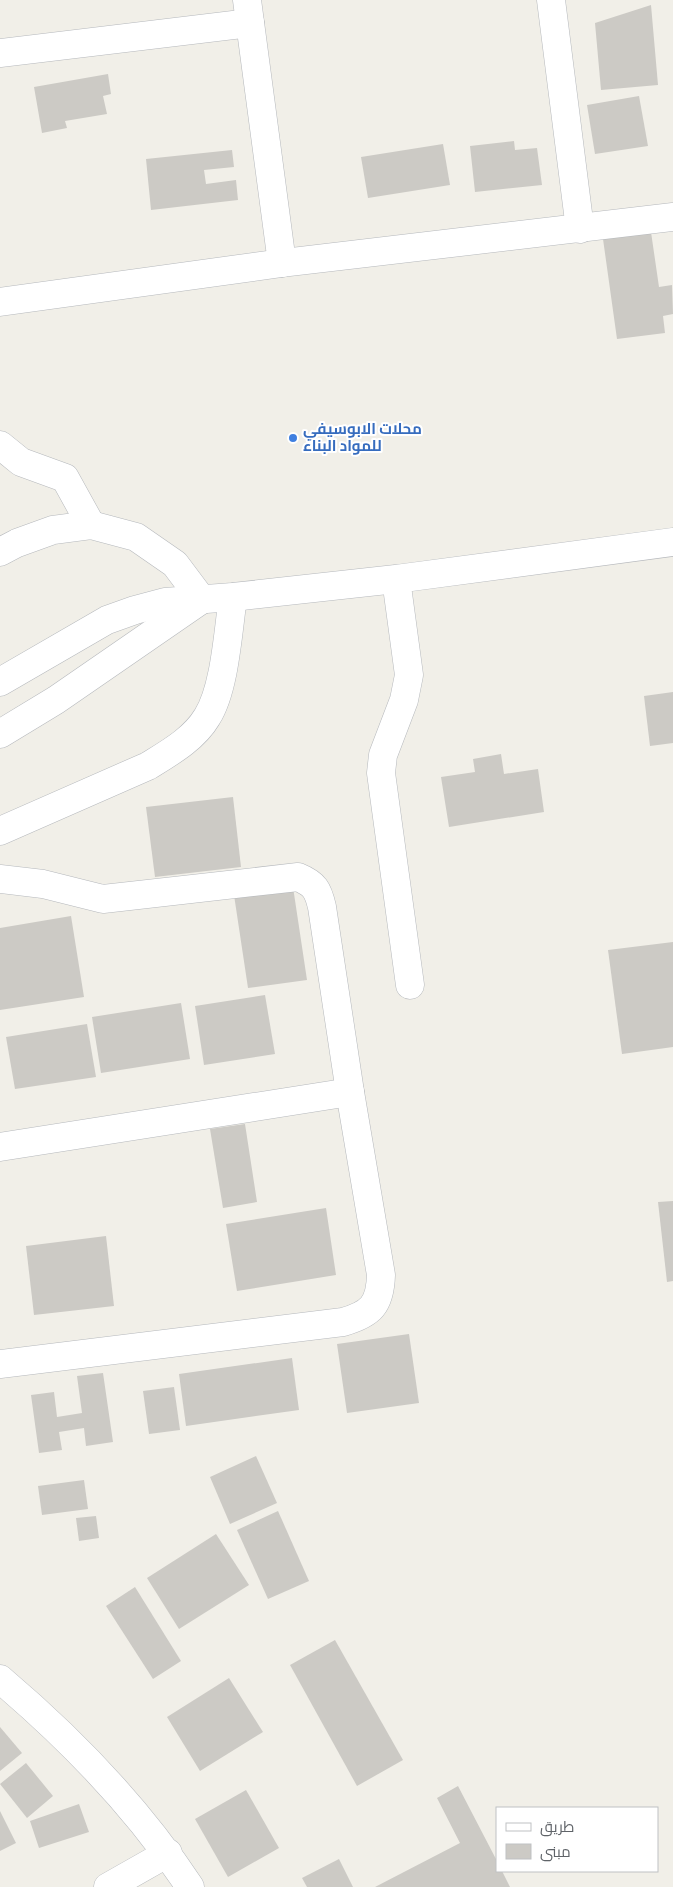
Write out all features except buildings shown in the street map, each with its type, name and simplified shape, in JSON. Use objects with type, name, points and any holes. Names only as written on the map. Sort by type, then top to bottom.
[{"type":"street","points":[[551,0],[580,229]]},
{"type":"street","points":[[0,53],[248,11],[282,263]]},
{"type":"street","points":[[0,302],[282,263],[673,217]]},
{"type":"street","points":[[0,445],[20,462],[65,478],[91,525]]},
{"type":"street","points":[[0,552],[17,543],[53,530],[91,525],[136,537],[175,564],[202,600]]},
{"type":"street","points":[[0,682],[107,620],[164,602],[202,600],[396,579],[673,542]]},
{"type":"street","points":[[396,579],[409,676],[404,700],[383,755],[381,773],[410,985]]},
{"type":"street","points":[[0,831],[148,766],[170,753],[190,736],[208,717],[218,691],[232,597]]},
{"type":"street","points":[[0,734],[56,700],[202,600]]},
{"type":"street","points":[[0,879],[44,884],[103,899],[298,877],[311,883],[319,894],[322,908],[350,1092],[381,1275],[380,1292],[372,1307],[359,1317],[342,1322],[0,1364]]},
{"type":"street","points":[[0,1147],[350,1092]]},
{"type":"street","points":[[0,1679],[77,1749],[122,1797],[168,1853],[190,1887]]},
{"type":"street","points":[[108,1887],[168,1853]]},
{"type":"place","name":"محلات الابوسيفي للمواد البناء","points":[[293,438]]}]
